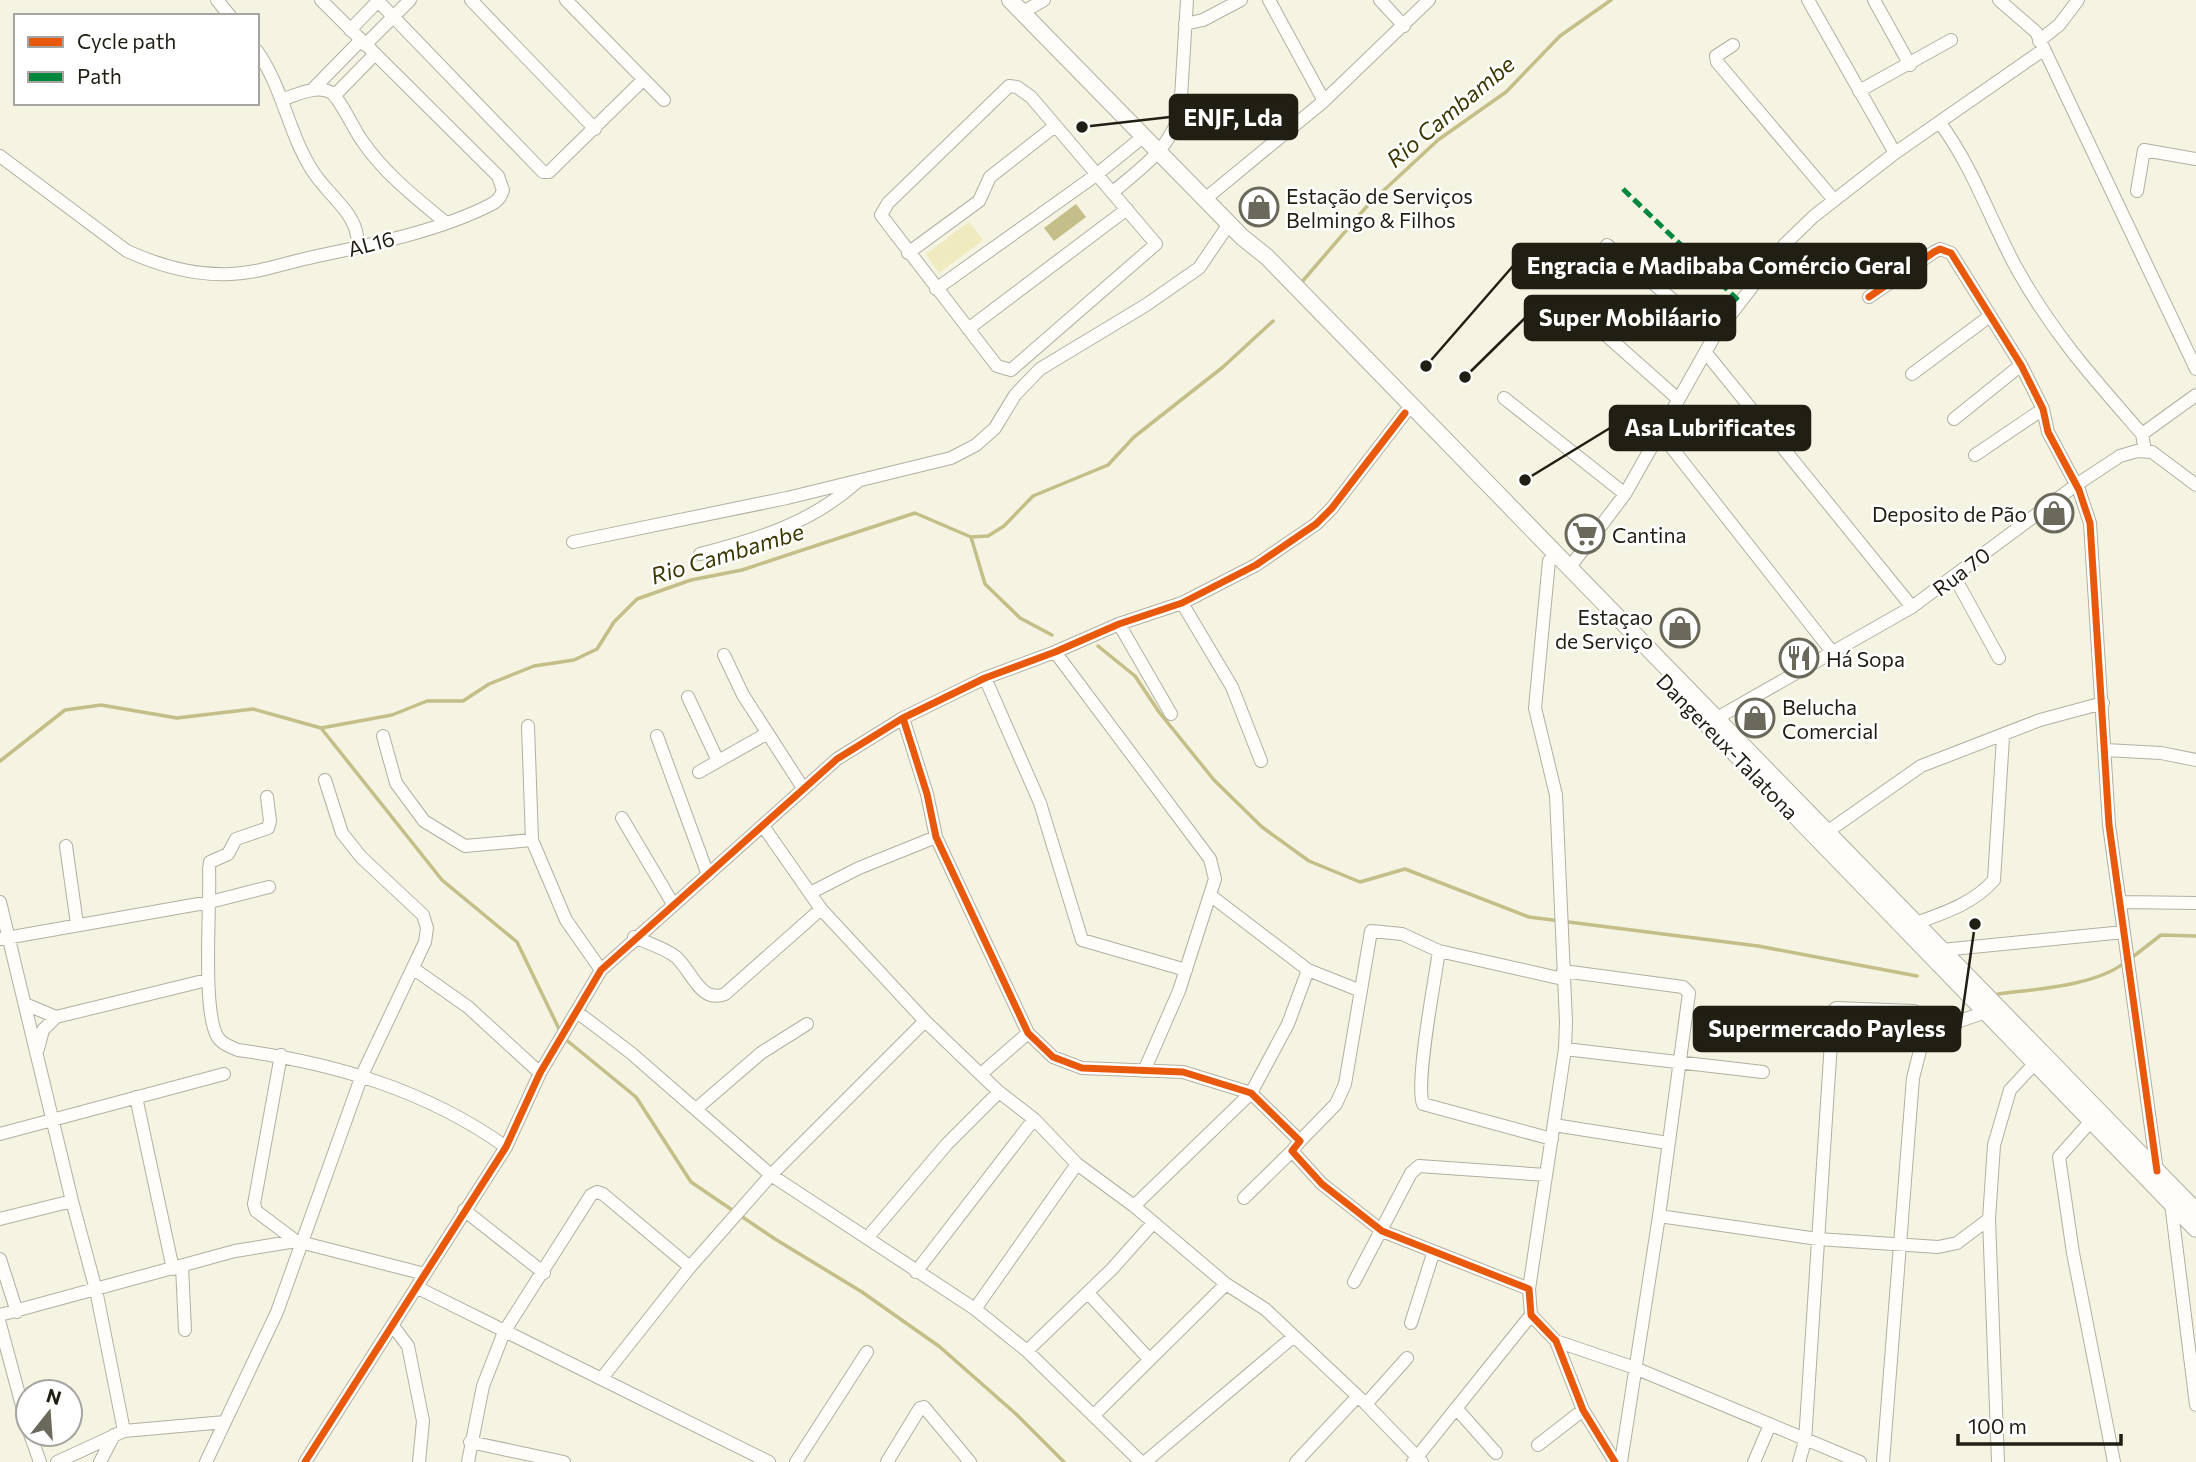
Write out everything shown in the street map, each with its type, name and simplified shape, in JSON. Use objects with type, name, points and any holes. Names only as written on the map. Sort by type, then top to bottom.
[{"type":"main road","name":"Dangereux-Talatona","points":[[1010,0],[1325,323],[1570,567],[2196,1211]]},
{"type":"main road","name":"Dangereux-Talatona","points":[[1325,323],[1405,413],[2196,1229]]},
{"type":"street","points":[[217,0],[228,14]]},
{"type":"street","name":"AL16","points":[[0,156],[127,251],[150,262],[189,272],[230,274],[271,268],[363,246],[445,222],[496,201],[503,190],[501,183],[321,0]]},
{"type":"street","points":[[350,30],[378,0],[543,172],[549,172],[643,80]]},
{"type":"street","points":[[312,90],[410,0]]},
{"type":"street","points":[[471,0],[595,129]]},
{"type":"street","points":[[566,0],[664,100]]},
{"type":"street","points":[[1023,12],[1044,0]]},
{"type":"street","points":[[1113,192],[1160,153],[1171,138],[1180,113],[1187,0]]},
{"type":"street","points":[[1185,24],[1203,20],[1241,0]]},
{"type":"street","points":[[1269,0],[1324,101]]},
{"type":"street","points":[[1380,0],[1404,26]]},
{"type":"street","points":[[1205,198],[1324,101],[1429,0]]},
{"type":"street","points":[[1808,0],[1895,153]]},
{"type":"street","points":[[1874,0],[1910,65]]},
{"type":"street","points":[[2000,0],[2028,24],[2041,45],[2196,369]]},
{"type":"street","points":[[1570,567],[1625,494],[1661,435],[1678,399],[1715,335],[1785,244],[1834,200],[2041,45],[2078,0]]},
{"type":"street","points":[[1859,91],[1951,40]]},
{"type":"street","points":[[1733,45],[1716,56],[1717,62],[1834,200]]},
{"type":"street","points":[[335,95],[375,54]]},
{"type":"street","points":[[259,55],[283,99],[311,169],[328,194],[356,223],[357,236]]},
{"type":"street","points":[[1017,87],[1024,90],[1096,175],[1156,246],[1018,366],[1002,370],[883,222],[883,208],[1005,88],[1017,87]]},
{"type":"street","points":[[283,99],[312,90],[324,90],[335,95],[368,150],[405,188],[445,222]]},
{"type":"street","points":[[1940,122],[1970,170],[2018,270],[2059,338],[2143,434],[2145,451],[2168,461],[2196,485]]},
{"type":"street","points":[[908,253],[979,201],[990,177],[1055,126]]},
{"type":"street","points":[[936,289],[1096,175],[1144,136]]},
{"type":"street","points":[[2137,191],[2144,149],[2196,159]]},
{"type":"street","points":[[968,329],[1127,209]]},
{"type":"street","points":[[573,542],[931,465],[976,445],[995,428],[1027,381],[1190,275],[1210,257],[1229,224]]},
{"type":"street","points":[[1607,246],[1715,335]]},
{"type":"street","points":[[1869,297],[1934,253],[1945,250],[1951,253],[2021,365],[2043,409],[2048,432],[2076,485],[2090,523],[2109,825],[2157,1171]]},
{"type":"street","points":[[1572,305],[1678,399]]},
{"type":"street","points":[[1912,374],[1990,316]]},
{"type":"street","points":[[1706,353],[1912,607]]},
{"type":"street","points":[[1954,419],[2021,365]]},
{"type":"street","points":[[2143,434],[2196,395]]},
{"type":"street","points":[[1504,398],[1625,494]]},
{"type":"street","points":[[1975,455],[2043,409]]},
{"type":"street","points":[[305,1462],[506,1147],[540,1073],[601,970],[634,937],[708,875],[837,759],[903,718],[985,678],[1119,624],[1182,603],[1256,565],[1316,524],[1405,413]]},
{"type":"street","points":[[1661,435],[1833,653]]},
{"type":"street","name":"Rua 70","points":[[1717,718],[1912,607],[2076,485],[2120,456],[2145,451]]},
{"type":"street","points":[[701,554],[767,536],[811,516],[859,480]]},
{"type":"street","points":[[1549,561],[1535,708],[1556,795],[1565,1049],[1529,1289],[1531,1315],[1556,1341],[1583,1410],[1615,1462]]},
{"type":"street","points":[[1954,576],[1999,658]]},
{"type":"street","points":[[1182,603],[1232,687],[1261,761]]},
{"type":"street","points":[[1119,624],[1171,714]]},
{"type":"street","points":[[1055,652],[1210,859],[1215,879],[1186,970],[1144,1071]]},
{"type":"street","points":[[724,655],[766,734],[803,788]]},
{"type":"street","points":[[985,678],[1040,803],[1082,940],[1186,970]]},
{"type":"street","points":[[688,697],[718,761]]},
{"type":"street","points":[[1828,832],[1921,766],[2050,717],[2103,703]]},
{"type":"street","points":[[903,718],[927,794],[936,836],[1028,1033],[1054,1057],[1082,1068],[1183,1072],[1251,1093],[1296,1146],[1322,1184],[1382,1231],[1433,1254],[1529,1289]]},
{"type":"street","points":[[528,726],[532,840],[566,920],[601,970]]},
{"type":"street","points":[[699,772],[766,734]]},
{"type":"street","points":[[383,736],[396,783],[424,821],[465,846],[532,840]]},
{"type":"street","points":[[657,736],[708,875]]},
{"type":"street","points":[[1916,923],[1952,909],[1984,891],[1994,880],[2003,737]]},
{"type":"street","points":[[2105,750],[2161,753],[2196,760]]},
{"type":"street","points":[[206,1462],[277,1312],[299,1241],[362,1075],[414,969],[428,928],[423,915],[361,857],[342,833],[325,780]]},
{"type":"street","points":[[267,797],[270,821],[268,828],[262,833],[244,834],[236,839],[228,854],[210,862],[207,980],[217,1037],[226,1045],[238,1049],[281,1055],[362,1075],[417,1096],[476,1125],[506,1147]]},
{"type":"street","points":[[622,818],[673,904]]},
{"type":"street","points":[[763,826],[821,909],[925,1021],[999,1092],[1034,1119],[1077,1164],[1133,1206],[1226,1284],[1265,1309],[1362,1400],[1417,1460],[1531,1315]]},
{"type":"street","points":[[810,893],[859,868],[936,836]]},
{"type":"street","points":[[66,846],[76,924]]},
{"type":"street","points":[[4,938],[211,902],[269,887]]},
{"type":"street","points":[[1210,895],[1308,970],[1360,991]]},
{"type":"street","points":[[0,902],[4,938],[25,1004],[96,1290],[119,1433],[100,1462]]},
{"type":"street","points":[[2121,902],[2196,903]]},
{"type":"street","points":[[634,937],[677,958],[706,995],[717,997],[725,994],[821,909]]},
{"type":"street","points":[[1244,1198],[1336,1104],[1345,1084],[1371,931],[1416,938],[1439,951],[1563,975],[1687,989],[1689,993],[1660,1216],[1620,1462]]},
{"type":"street","points":[[1942,950],[2124,932]]},
{"type":"street","points":[[1439,951],[1426,1041],[1421,1091],[1423,1104],[1552,1139]]},
{"type":"street","points":[[414,969],[468,1007],[540,1073]]},
{"type":"street","points":[[1133,1206],[1251,1093],[1288,1024],[1308,970]]},
{"type":"street","points":[[37,1054],[43,1030],[55,1017],[207,980]]},
{"type":"street","points":[[25,1004],[55,1017]]},
{"type":"street","points":[[1799,1462],[1805,1441],[1833,1011],[1836,1008],[1914,1011],[1927,1023],[1945,1026],[1986,1012]]},
{"type":"street","points":[[577,1012],[631,1053],[771,1175],[975,1309],[1027,1351],[1143,1462],[1293,1336]]},
{"type":"street","points":[[601,1378],[690,1267],[771,1175],[925,1021]]},
{"type":"street","points":[[1883,1462],[1913,1078],[1927,1023]]},
{"type":"street","points":[[696,1109],[761,1053],[807,1024]]},
{"type":"street","points":[[981,1074],[1028,1033]]},
{"type":"street","points":[[1565,1049],[1763,1072]]},
{"type":"street","points":[[281,1055],[254,1204],[256,1211],[299,1241],[366,1261],[425,1274]]},
{"type":"street","points":[[1998,1462],[1989,1219],[1997,1129],[2013,1084],[2035,1063]]},
{"type":"street","points":[[0,1134],[224,1074]]},
{"type":"street","points":[[868,1237],[947,1144],[999,1092]]},
{"type":"street","points":[[136,1097],[177,1268],[185,1330]]},
{"type":"street","points":[[916,1272],[1034,1119]]},
{"type":"street","points":[[2091,1121],[2059,1157],[2073,1253],[2114,1462]]},
{"type":"street","points":[[1554,1125],[1668,1143]]},
{"type":"street","points":[[975,1309],[1077,1164]]},
{"type":"street","points":[[1354,1282],[1411,1173],[1419,1166],[1546,1175]]},
{"type":"street","points":[[468,1462],[483,1386],[503,1332],[544,1273],[591,1195],[597,1192],[690,1267]]},
{"type":"street","points":[[0,1219],[72,1201]]},
{"type":"street","points":[[2171,1203],[2196,1405]]},
{"type":"street","points":[[464,1210],[544,1273]]},
{"type":"street","points":[[1660,1216],[1818,1239],[1938,1247],[1957,1243],[1989,1219]]},
{"type":"street","points":[[1027,1351],[1088,1293],[1153,1223]]},
{"type":"street","points":[[0,1315],[235,1251],[299,1241]]},
{"type":"street","points":[[1410,1323],[1433,1254]]},
{"type":"street","points":[[0,1259],[17,1311]]},
{"type":"street","points":[[1094,1415],[1226,1284]]},
{"type":"street","points":[[418,1288],[769,1462]]},
{"type":"street","points":[[1088,1293],[1149,1359]]},
{"type":"street","points":[[0,1324],[15,1378]]},
{"type":"street","points":[[393,1326],[408,1346],[423,1421],[419,1462]]},
{"type":"street","points":[[1556,1341],[1635,1368],[1769,1427],[1860,1462]]},
{"type":"street","points":[[796,1462],[867,1352]]},
{"type":"street","points":[[1296,1462],[1406,1358]]},
{"type":"street","points":[[887,1462],[920,1408],[924,1407],[970,1462]]},
{"type":"street","points":[[1456,1408],[1496,1452]]},
{"type":"street","points":[[1538,1445],[1583,1410]]},
{"type":"street","points":[[57,1462],[119,1433],[225,1422]]},
{"type":"street","points":[[1754,1462],[1769,1427]]},
{"type":"street","points":[[470,1442],[564,1462]]},
{"type":"shaded area","points":[[1076,204],[1086,217],[1054,241],[1044,228]]},
{"type":"shaded area","points":[[969,222],[983,240],[939,273],[926,254]]},
{"type":"waterway","name":"Rio Cambambe","points":[[1301,283],[1368,205],[1438,140],[1506,92],[1560,36],[1611,0]]},
{"type":"waterway","name":"Rio Cambambe","points":[[0,761],[65,710],[101,705],[177,718],[253,709],[321,728],[392,715],[427,701],[463,701],[489,684],[534,666],[574,660],[597,649],[614,622],[637,599],[691,580],[742,570],[915,513],[971,537],[988,536],[1004,526],[1033,496],[1108,465],[1134,437],[1223,367],[1273,321]]},
{"type":"waterway","points":[[971,537],[985,584],[1020,618],[1052,635]]},
{"type":"waterway","points":[[1098,646],[1135,676],[1159,712],[1214,780],[1262,827],[1309,861],[1360,882],[1405,869],[1529,917],[1758,946],[1917,976]]},
{"type":"waterway","points":[[321,728],[442,880],[517,942],[560,1031]]},
{"type":"waterway","points":[[2130,959],[2161,935],[2196,936]]},
{"type":"waterway","points":[[1998,994],[2081,982],[2112,971],[2124,963]]},
{"type":"waterway","points":[[564,1038],[636,1097],[691,1182],[775,1239],[862,1292],[940,1347],[1016,1414],[1064,1462]]},
{"type":"marked path","points":[[1623,189],[1740,302]]},
{"type":"cycle path","points":[[1869,297],[1934,252],[1940,249],[1951,253],[2021,365],[2043,409],[2048,432],[2079,490],[2090,523],[2109,825],[2157,1171]]},
{"type":"cycle path","points":[[305,1462],[506,1147],[540,1073],[601,970],[837,759],[903,718],[985,678],[1119,624],[1182,603],[1256,565],[1316,524],[1332,508],[1405,413]]},
{"type":"cycle path","points":[[903,718],[927,794],[936,837],[1028,1033],[1053,1057],[1082,1068],[1183,1072],[1251,1093],[1300,1141],[1292,1151],[1322,1184],[1382,1231],[1529,1289],[1531,1315],[1556,1341],[1583,1410],[1615,1462]]},
{"type":"place","name":"ENJF, Lda","points":[[1082,127]]},
{"type":"place","name":"Estação de Serviços Belmingo & Filhos","points":[[1259,207]]},
{"type":"place","name":"Engracia e Madibaba Comércio Geral","points":[[1426,366]]},
{"type":"place","name":"Super Mobiláario","points":[[1465,377]]},
{"type":"place","name":"Asa Lubrificates","points":[[1525,480]]},
{"type":"place","name":"Deposito de Pão","points":[[2054,513]]},
{"type":"place","name":"Cantina","points":[[1585,534]]},
{"type":"place","name":"Estaçao de Serviço","points":[[1680,628]]},
{"type":"place","name":"Há Sopa","points":[[1799,658]]},
{"type":"place","name":"Belucha Comercial","points":[[1755,718]]},
{"type":"place","name":"Supermercado Payless","points":[[1975,924]]}]
